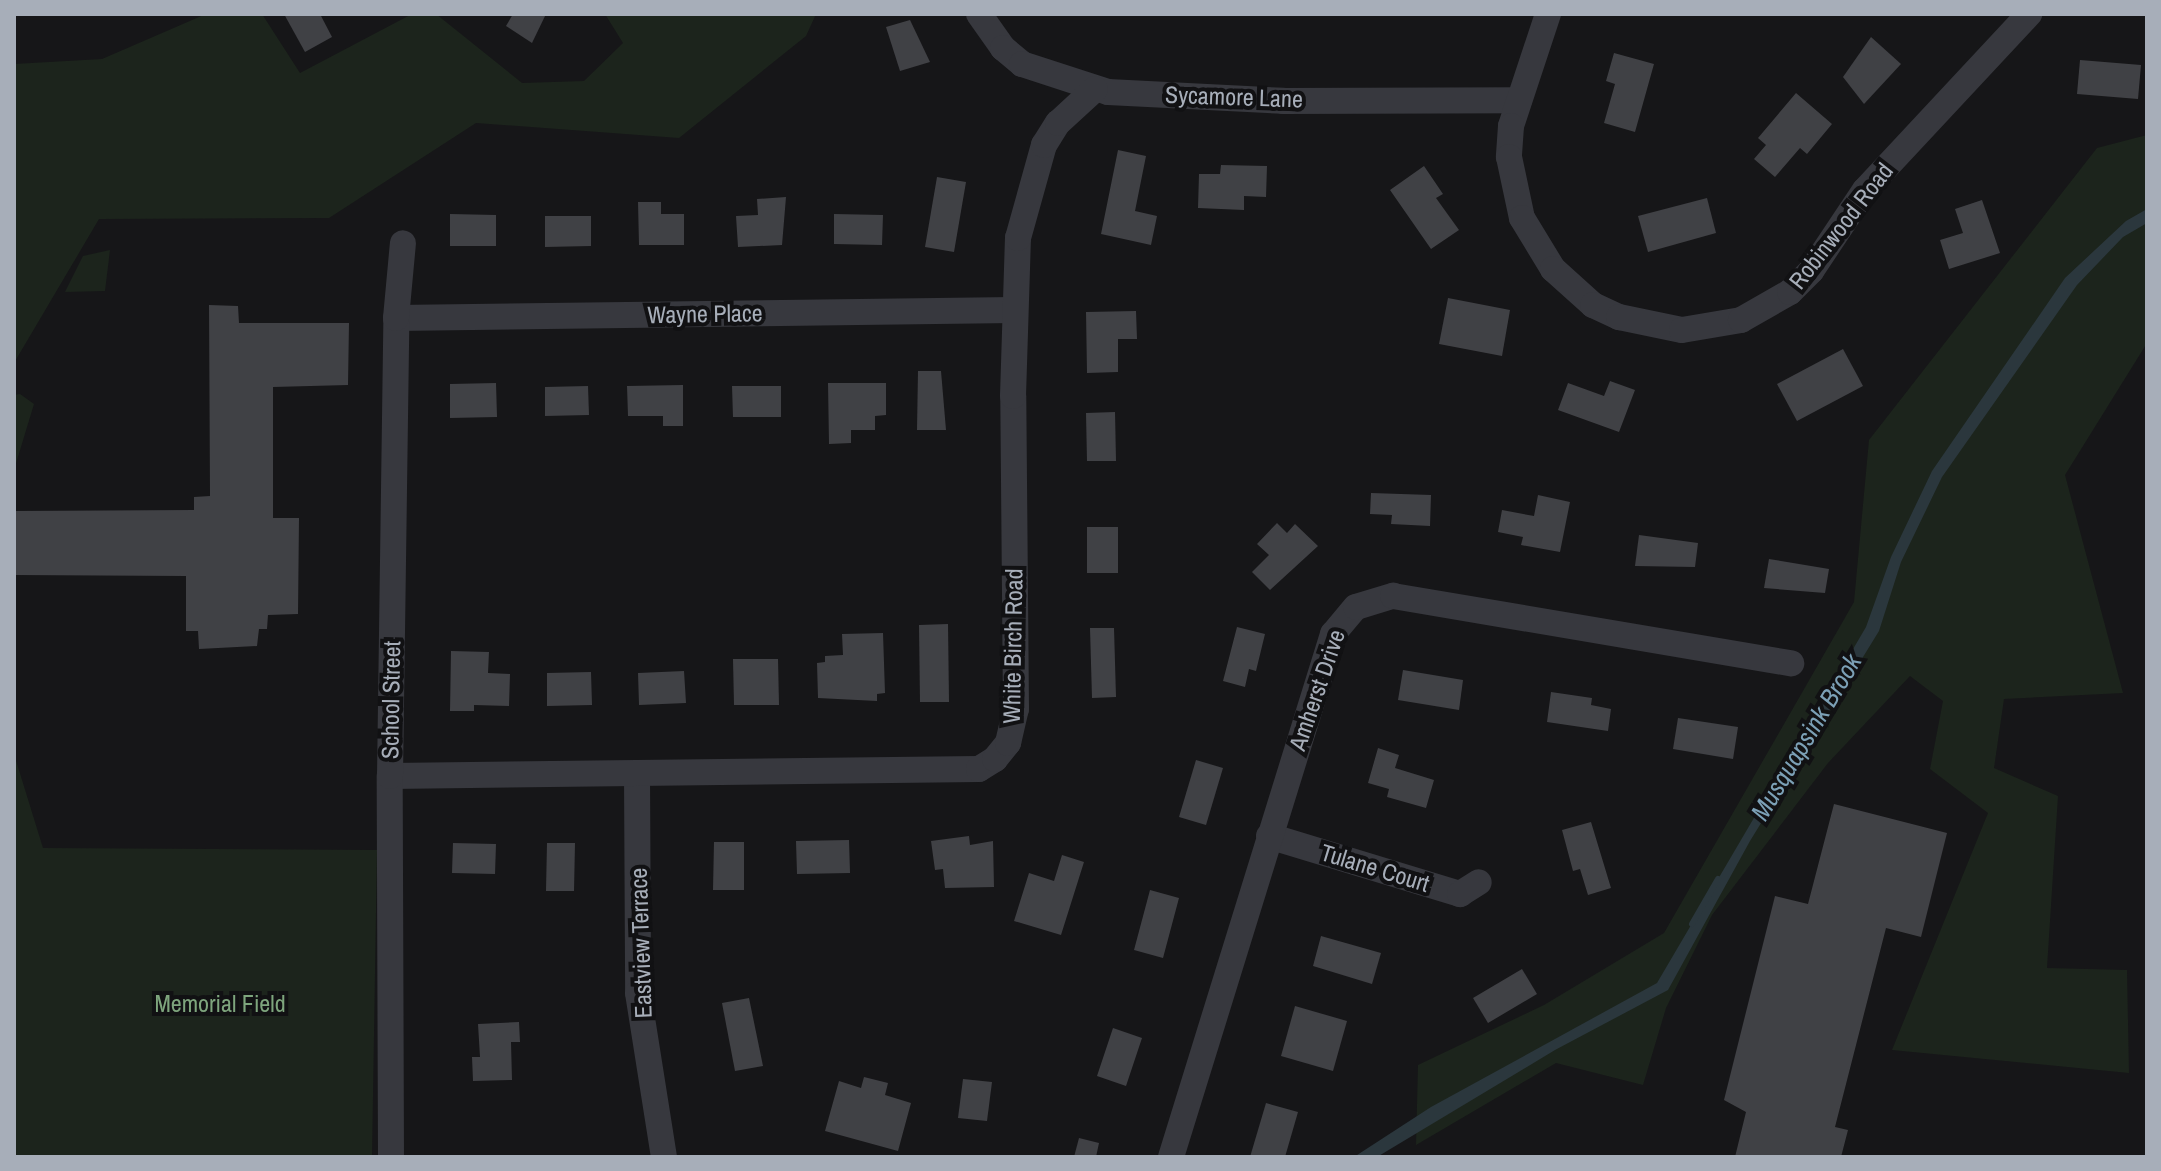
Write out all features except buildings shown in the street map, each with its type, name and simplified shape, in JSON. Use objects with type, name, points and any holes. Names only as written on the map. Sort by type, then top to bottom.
[{"type":"street","name":"Sycamore Lane","points":[[979,14],[1003,48],[1022,64],[1095,89],[1283,101],[1519,100]]},
{"type":"street","name":"Robinwood Road","points":[[1548,14],[1511,126],[1513,188],[1522,218],[1553,269],[1583,297],[1619,317],[1682,330],[1713,327],[1767,308],[1790,292],[1811,271],[1865,190],[2029,14]]},
{"type":"street","name":"White Birch Road","points":[[390,776],[979,769],[995,759],[1008,743],[1016,709],[1014,310],[1018,238],[1034,170],[1058,123],[1095,89]]},
{"type":"street","name":"School Street","points":[[391,1157],[390,776],[396,318],[403,243]]},
{"type":"street","name":"Wayne Place","points":[[396,318],[1014,310]]},
{"type":"street","name":"Amherst Drive","points":[[1171,1157],[1333,634],[1356,607],[1373,599],[1393,596],[1791,663]]},
{"type":"street","name":"Eastview Terrace","points":[[637,775],[638,993],[664,1157]]},
{"type":"street","name":"Tulane Court","points":[[1269,836],[1460,894],[1479,882]]},
{"type":"green space","points":[[206,14],[262,14],[300,73],[412,14],[436,14],[522,83],[584,81],[623,43],[605,14],[816,14],[806,36],[679,138],[476,123],[329,218],[99,219],[14,363],[14,64],[102,59]]},
{"type":"green space","points":[[2147,135],[2147,343],[2065,475],[2123,693],[2004,699],[1994,768],[2058,796],[2047,968],[2127,970],[2129,1073],[1892,1050],[1988,813],[1930,769],[1943,701],[1910,676],[1828,763],[1712,915],[1666,1008],[1643,1085],[1556,1063],[1416,1145],[1418,1065],[1544,1005],[1664,933],[1854,602],[1869,440],[2097,148]]},
{"type":"green space","points":[[110,250],[105,291],[65,292],[83,256]]},
{"type":"green space","points":[[20,394],[34,404],[14,470],[14,395]]},
{"type":"green space","name":"Memorial Field","points":[[14,754],[43,848],[377,850],[372,1157],[14,1157]]},
{"type":"water","points":[[2147,209],[2147,223],[2123,237],[2077,285],[1942,477],[1901,562],[1879,631],[1750,841],[1668,990],[1555,1050],[1377,1157],[1354,1157],[1431,1107],[1657,983],[1866,627],[1891,557],[1932,471],[2065,278],[2126,221]]},
{"type":"waterway","name":"Musquapsink Brook","points":[[1692,924],[1718,879]]}]
